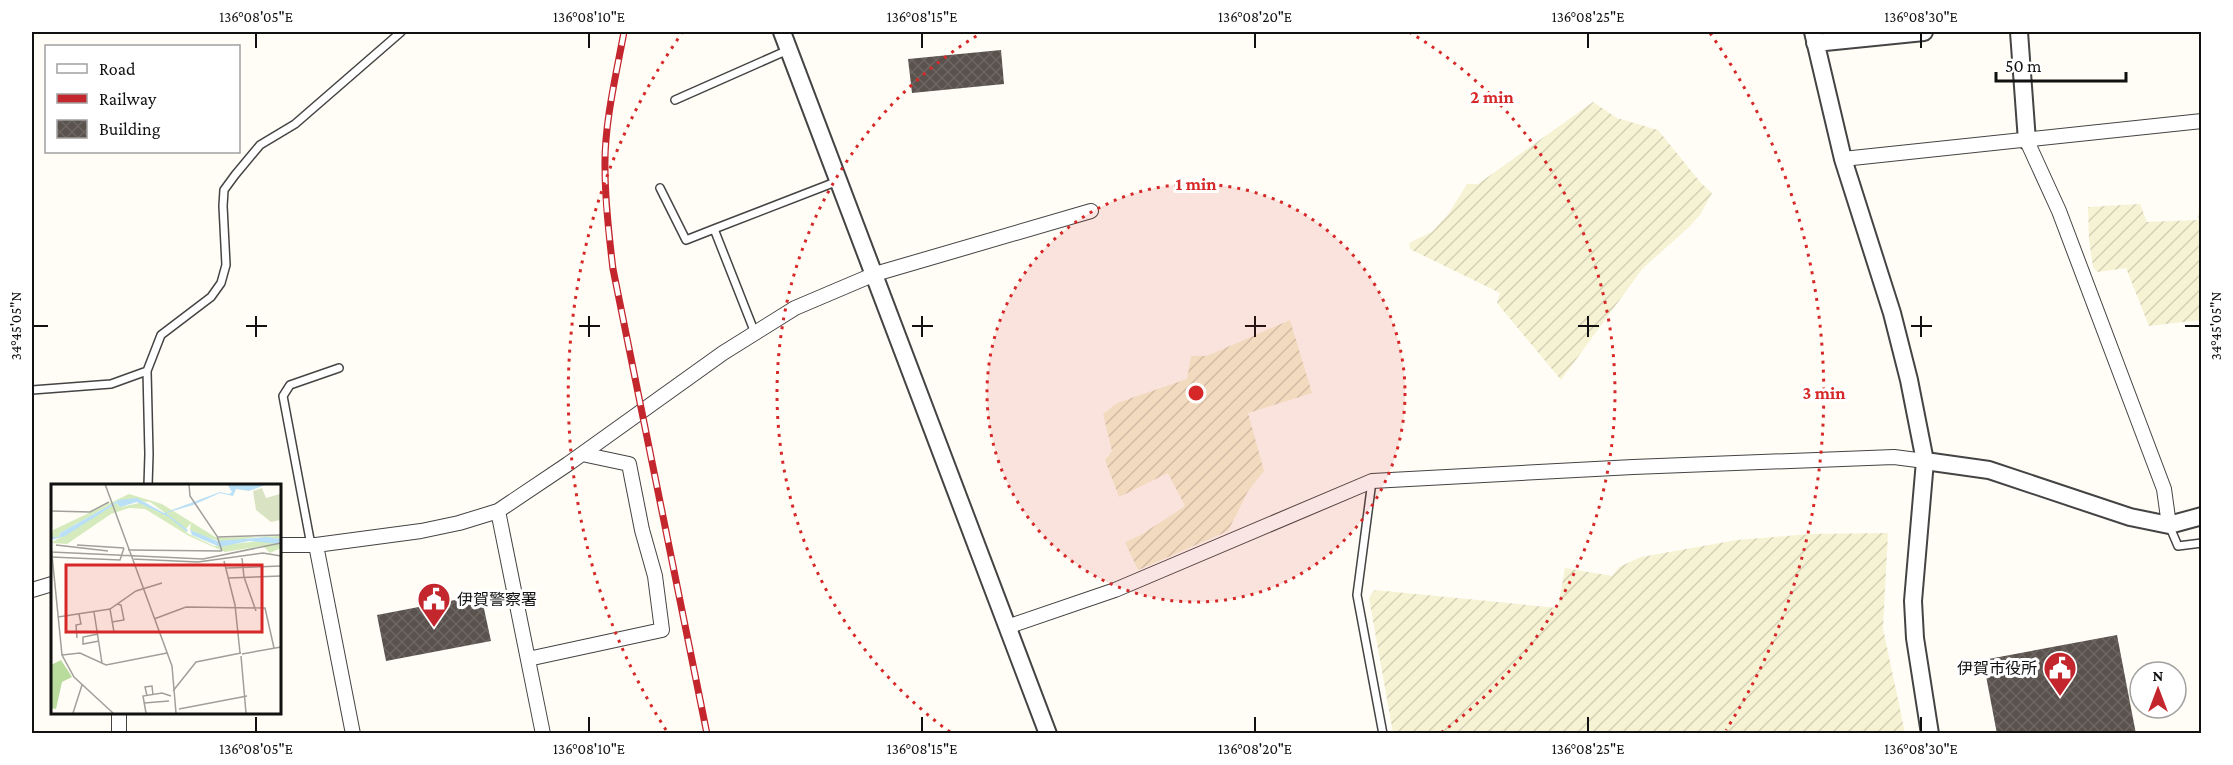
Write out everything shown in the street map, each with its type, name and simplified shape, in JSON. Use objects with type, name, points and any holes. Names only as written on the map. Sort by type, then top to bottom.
[{"type":"street","points":[[782,32],[1048,734]]},
{"type":"street","points":[[1924,32],[1814,37],[1844,159],[1892,313],[1909,380],[1924,461],[1914,601],[1915,638],[1930,734]]},
{"type":"street","points":[[2019,32],[2027,141],[2059,211],[2164,489],[2169,525]]},
{"type":"street","points":[[1844,159],[2202,121]]},
{"type":"street","points":[[280,545],[314,544],[421,531],[459,523],[498,511],[723,353],[795,308],[875,274],[1091,211]]},
{"type":"street","points":[[528,659],[662,630],[655,576],[642,530],[629,464],[582,454]]},
{"type":"street","points":[[1007,627],[1115,590],[1372,481],[1633,467],[1894,457],[1989,470],[2130,517],[2169,525],[2202,516]]},
{"type":"street","points":[[498,511],[543,734]]},
{"type":"street","points":[[314,544],[353,734]]},
{"type":"street","points":[[32,590],[51,584]]},
{"type":"street","points":[[119,714],[119,734]]},
{"type":"lane","points":[[148,484],[147,370],[161,335],[211,297],[221,283],[226,265],[222,206],[224,190],[260,145],[308,113],[401,32]]},
{"type":"lane","points":[[675,100],[789,50]]},
{"type":"lane","points":[[660,188],[686,240],[839,181]]},
{"type":"lane","points":[[714,229],[755,333]]},
{"type":"lane","points":[[314,544],[283,396],[290,384],[339,368]]},
{"type":"lane","points":[[32,390],[111,384],[147,370]]},
{"type":"lane","points":[[1372,481],[1358,595],[1383,734]]},
{"type":"lane","points":[[2169,525],[2178,546],[2202,543]]},
{"type":"shaded area","points":[[1593,102],[1617,118],[1658,130],[1701,183],[1712,193],[1700,215],[1643,268],[1561,380],[1497,303],[1500,293],[1410,249],[1409,243],[1432,232],[1449,213],[1467,184],[1478,184]]},
{"type":"shaded area","points":[[2140,204],[2147,222],[2198,220],[2199,206],[2201,206],[2201,320],[2149,326],[2126,268],[2098,272],[2093,267],[2088,207]]},
{"type":"shaded area","points":[[1290,320],[1312,393],[1248,413],[1264,471],[1248,491],[1228,531],[1138,570],[1125,542],[1141,535],[1185,506],[1168,473],[1119,497],[1105,460],[1112,451],[1103,414],[1117,403],[1187,379],[1191,356],[1207,356]]},
{"type":"shaded area","points":[[1888,533],[1883,628],[1905,733],[1393,733],[1369,598],[1375,590],[1558,608],[1565,568],[1612,576],[1619,567],[1641,557],[1737,540],[1810,534]]},
{"type":"building","points":[[1001,50],[1004,84],[912,93],[908,59]]},
{"type":"building","name":"伊賀警察署","points":[[481,595],[491,641],[386,661],[377,615]]},
{"type":"building","name":"伊賀市役所","points":[[2117,635],[2128,692],[2128,720],[2133,720],[2136,734],[1997,734],[1983,660]]},
{"type":"railway","points":[[624,32],[606,135],[607,219],[613,269],[707,734]]},
{"type":"place","name":"伊賀警察署","points":[[434,628]]},
{"type":"place","name":"伊賀市役所","points":[[2060,697]]}]
